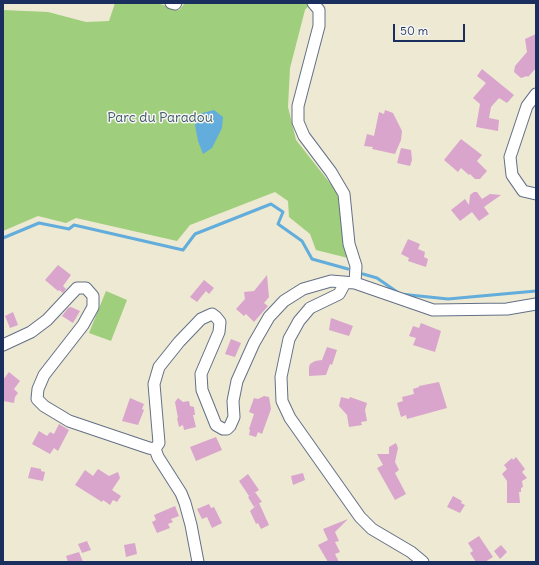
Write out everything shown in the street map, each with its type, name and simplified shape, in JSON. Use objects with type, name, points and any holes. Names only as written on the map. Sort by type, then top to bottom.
[{"type":"street","points":[[171,3],[176,3]]},
{"type":"street","points":[[313,3],[319,10],[319,26],[298,106],[298,122],[304,136],[331,172],[344,194],[349,244],[356,266],[350,283],[339,294],[310,308],[299,321],[289,339],[281,377],[282,401],[290,418],[360,517],[372,529],[411,552],[423,562]]},
{"type":"street","points":[[536,94],[528,106],[510,157],[512,175],[523,191],[536,194]]},
{"type":"street","points":[[155,449],[159,443],[154,384],[159,367],[179,342],[201,319],[212,314],[220,322],[219,332],[201,374],[202,390],[216,425],[223,429],[227,429],[234,417],[233,401],[236,380],[254,343],[269,317],[284,301],[303,289],[332,281],[350,283],[433,310],[507,309],[536,304]]},
{"type":"street","points":[[3,344],[31,332],[47,320],[77,288],[86,288],[93,296],[93,307],[83,325],[44,375],[38,388],[38,399],[44,406],[69,421],[134,444],[155,449]]},
{"type":"street","points":[[155,449],[158,457],[181,493],[185,503],[192,525],[198,562]]},
{"type":"green space","name":"Parc du Paradou","points":[[115,3],[157,3],[179,10],[185,3],[311,3],[305,10],[290,68],[288,107],[296,140],[337,192],[348,258],[316,250],[310,234],[289,217],[288,201],[275,192],[190,225],[177,241],[76,218],[66,223],[38,216],[3,231],[3,10],[48,12],[86,22],[109,21]]},
{"type":"green space","points":[[106,291],[127,300],[111,341],[89,333]]},
{"type":"water","points":[[214,110],[223,117],[222,128],[212,148],[203,154],[198,141],[195,125],[199,114]]},
{"type":"building","points":[[536,34],[536,68],[528,77],[521,78],[514,72],[515,66],[527,52],[525,39]]},
{"type":"building","points":[[482,69],[514,95],[507,103],[499,98],[491,107],[489,118],[499,120],[498,131],[476,127],[480,104],[473,98],[486,83],[477,76]]},
{"type":"building","points":[[385,110],[393,113],[402,131],[401,140],[395,154],[372,149],[373,147],[364,146],[367,134],[374,136],[379,112],[384,114]]},
{"type":"building","points":[[461,139],[482,155],[477,161],[487,171],[480,179],[475,179],[461,168],[458,172],[444,160]]},
{"type":"building","points":[[401,148],[411,150],[412,160],[410,166],[397,163]]},
{"type":"building","points":[[477,192],[482,199],[490,194],[501,195],[484,207],[489,214],[479,221],[472,212],[460,221],[451,210],[465,199],[469,205],[470,195]]},
{"type":"building","points":[[408,239],[420,244],[418,249],[425,252],[424,257],[428,259],[426,267],[408,261],[409,258],[401,254]]},
{"type":"building","points":[[58,265],[71,275],[63,286],[66,289],[63,293],[59,290],[58,291],[45,280]]},
{"type":"building","points":[[267,275],[269,297],[264,303],[268,306],[254,322],[246,314],[244,316],[236,309],[245,299],[244,292],[254,291]]},
{"type":"building","points":[[204,280],[214,288],[209,294],[206,291],[197,302],[190,297]]},
{"type":"building","points":[[71,307],[80,311],[73,323],[62,316],[68,308]]},
{"type":"building","points":[[13,312],[18,325],[10,328],[5,316]]},
{"type":"building","points":[[331,318],[353,326],[349,336],[329,330]]},
{"type":"building","points":[[421,323],[441,331],[435,352],[413,345],[416,338],[409,336],[413,326],[419,328]]},
{"type":"building","points":[[231,339],[241,343],[235,357],[225,354]]},
{"type":"building","points":[[327,347],[337,350],[332,365],[330,364],[326,375],[309,376],[310,364],[315,361],[322,360]]},
{"type":"building","points":[[9,372],[20,381],[14,389],[18,393],[15,397],[14,403],[3,401],[3,380]]},
{"type":"building","points":[[439,382],[447,408],[407,419],[406,415],[401,417],[397,403],[403,401],[402,397],[414,394],[413,389],[419,386]]},
{"type":"building","points":[[264,396],[269,397],[271,409],[262,434],[258,432],[256,437],[249,435],[249,429],[254,414],[249,412],[254,398],[258,399]]},
{"type":"building","points":[[341,397],[349,399],[350,397],[367,403],[365,410],[367,421],[361,422],[362,425],[349,427],[347,415],[339,406]]},
{"type":"building","points":[[130,398],[144,404],[142,409],[144,410],[138,425],[122,421]]},
{"type":"building","points":[[178,398],[183,402],[189,401],[190,406],[194,407],[195,415],[193,415],[196,427],[184,430],[183,425],[179,427],[175,402]]},
{"type":"building","points":[[59,424],[69,430],[58,451],[54,448],[50,454],[32,444],[39,431],[47,436],[50,432],[54,434]]},
{"type":"building","points":[[216,437],[222,450],[196,461],[190,447]]},
{"type":"building","points":[[396,443],[398,448],[395,462],[399,470],[395,473],[406,494],[395,500],[377,468],[383,465],[377,454],[389,454],[389,447]]},
{"type":"building","points":[[516,457],[525,469],[522,472],[527,478],[522,481],[523,487],[521,488],[521,492],[519,492],[520,503],[507,503],[507,481],[502,474],[507,469],[504,465],[512,458],[513,460]]},
{"type":"building","points":[[31,467],[41,469],[41,471],[45,472],[43,481],[28,478]]},
{"type":"building","points":[[98,469],[109,476],[118,472],[120,478],[112,490],[121,496],[117,502],[113,500],[110,505],[103,500],[102,502],[75,485],[85,470],[93,476]]},
{"type":"building","points":[[303,473],[305,480],[293,485],[291,476]]},
{"type":"building","points":[[248,474],[259,490],[249,496],[239,481]]},
{"type":"building","points":[[255,492],[262,502],[259,503],[269,525],[261,529],[258,523],[256,524],[250,511],[258,504],[254,507],[248,497]]},
{"type":"building","points":[[453,496],[462,501],[461,503],[465,505],[460,513],[447,507]]},
{"type":"building","points":[[209,504],[211,508],[214,507],[222,523],[212,528],[207,517],[202,519],[197,509]]},
{"type":"building","points":[[175,506],[179,516],[171,519],[173,522],[168,524],[170,528],[157,533],[152,522],[156,520],[154,515]]},
{"type":"building","points":[[348,519],[335,532],[339,541],[335,542],[340,552],[335,554],[339,562],[328,562],[318,545],[328,540],[323,529]]},
{"type":"building","points":[[479,536],[493,557],[485,562],[476,562],[470,553],[473,551],[468,543]]},
{"type":"building","points":[[87,541],[91,550],[82,553],[78,544]]},
{"type":"building","points":[[135,543],[137,554],[126,557],[124,545]]},
{"type":"building","points":[[501,545],[507,552],[500,559],[494,551]]},
{"type":"building","points":[[79,552],[83,562],[68,562],[66,556]]},
{"type":"waterway","points":[[3,238],[39,223],[69,229],[74,225],[183,250],[195,234],[271,204],[283,212],[278,224],[302,241],[312,259],[348,269]]},
{"type":"waterway","points":[[363,274],[377,278],[400,294],[448,299],[536,291]]}]
